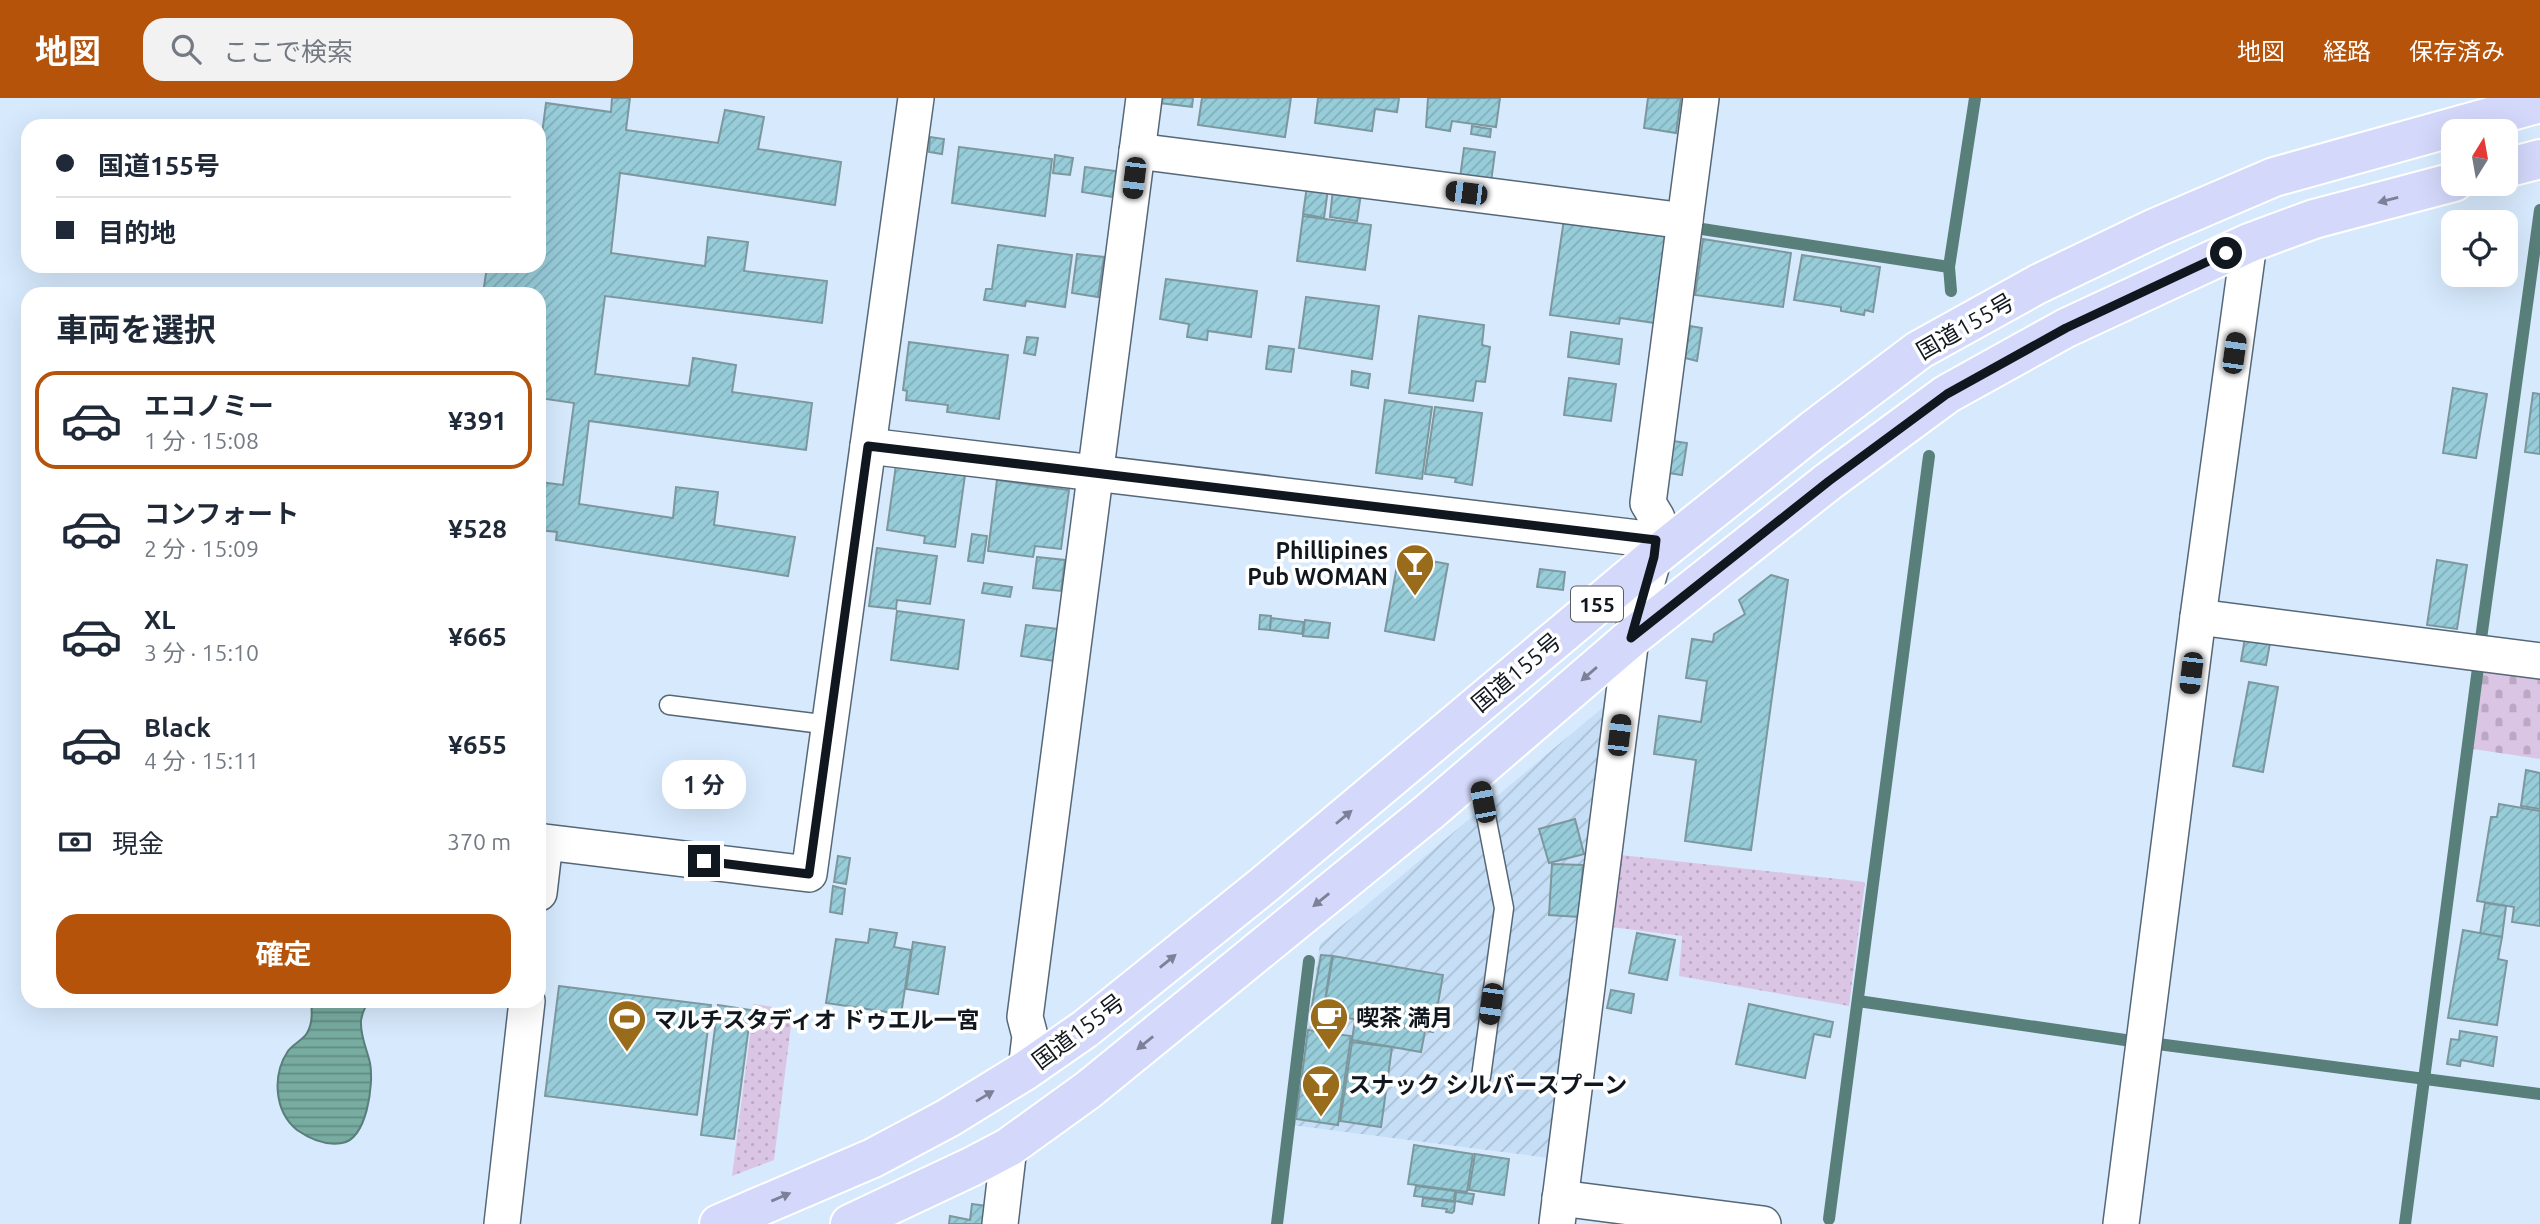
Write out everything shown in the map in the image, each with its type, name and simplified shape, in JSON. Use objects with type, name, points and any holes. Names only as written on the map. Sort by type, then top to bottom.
[{"type":"highway","name":"国道155号","points":[[719,1224],[873,1158],[948,1118],[1026,1070],[1085,1029],[1265,884],[1655,549],[1919,350],[2038,284],[2155,228],[2274,177],[2537,102]]},
{"type":"highway","points":[[2518,165],[2540,159]]},
{"type":"highway","name":"155","points":[[849,1224],[1009,1147],[1088,1090],[1429,812],[1631,638],[1829,481],[1947,394],[2066,328],[2249,243],[2314,219],[2441,185]]},
{"type":"street","points":[[546,842],[809,874],[916,98]]},
{"type":"street","points":[[1026,1070],[1030,1036],[1025,1017],[1144,98]]},
{"type":"street","points":[[1701,98],[1648,503],[1657,517],[1655,549],[1631,638],[1558,1211],[1763,1224]]},
{"type":"street","points":[[1137,151],[1685,221]]},
{"type":"street","points":[[2121,1224],[2198,617],[2249,243]]},
{"type":"street","points":[[868,446],[1095,473],[1655,549]]},
{"type":"street","points":[[2198,617],[2540,661]]},
{"type":"street","points":[[502,1224],[526,1008]]},
{"type":"street","points":[[1000,1224],[1009,1147]]},
{"type":"lane","points":[[669,705],[830,725]]},
{"type":"lane","points":[[1477,770],[1504,908],[1481,1077]]},
{"type":"shaded area","points":[[1613,699],[1549,1158],[1291,1125],[1320,944]]},
{"type":"shaded area","points":[[311,1008],[366,1008],[361,1027],[371,1072],[367,1109],[357,1132],[342,1143],[324,1143],[297,1130],[289,1122],[280,1103],[279,1071],[288,1051],[309,1029]]},
{"type":"green space","points":[[2485,659],[2540,667],[2540,759],[2473,749]]},
{"type":"green space","points":[[1621,855],[1865,882],[1849,1006],[1679,976],[1682,936],[1611,927]]},
{"type":"green space","points":[[754,1004],[793,1010],[774,1160],[732,1176]]},
{"type":"building","points":[[612,98],[630,98],[626,130],[718,143],[725,110],[764,117],[758,149],[841,162],[835,205],[620,173],[611,253],[705,266],[708,237],[748,242],[744,271],[827,281],[822,323],[605,296],[595,374],[689,386],[693,358],[736,365],[732,392],[812,403],[806,450],[589,421],[579,504],[673,518],[676,487],[718,492],[714,525],[795,537],[788,576],[556,540],[557,532],[546,531],[546,483],[563,485],[574,403],[546,399],[546,287],[484,287],[486,273],[546,273],[546,103],[611,112]]},
{"type":"building","points":[[1160,98],[1193,98],[1192,107],[1160,103]]},
{"type":"building","points":[[1202,98],[1291,98],[1285,137],[1198,125]]},
{"type":"building","points":[[1318,98],[1399,98],[1397,112],[1375,109],[1372,131],[1315,123]]},
{"type":"building","points":[[1428,98],[1500,98],[1496,127],[1452,121],[1450,131],[1426,127]]},
{"type":"building","points":[[1648,98],[1681,98],[1676,133],[1644,128]]},
{"type":"building","points":[[1472,126],[1491,129],[1490,137],[1471,134]]},
{"type":"building","points":[[930,137],[944,139],[942,154],[929,152]]},
{"type":"building","points":[[959,147],[1052,159],[1045,216],[952,203]]},
{"type":"building","points":[[1464,148],[1495,152],[1491,182],[1460,178]]},
{"type":"building","points":[[1055,155],[1073,158],[1070,175],[1053,173]]},
{"type":"building","points":[[1085,167],[1116,171],[1113,197],[1082,192]]},
{"type":"building","points":[[1307,186],[1328,189],[1324,218],[1303,214]]},
{"type":"building","points":[[1333,189],[1361,193],[1357,221],[1330,217]]},
{"type":"building","points":[[1303,216],[1371,225],[1365,270],[1297,261]]},
{"type":"building","points":[[1564,219],[1667,233],[1655,323],[1620,318],[1619,324],[1550,315]]},
{"type":"building","points":[[1703,239],[1791,253],[1783,307],[1695,295]]},
{"type":"building","points":[[998,245],[1072,255],[1065,307],[1026,301],[1025,306],[984,300],[986,289],[992,289]]},
{"type":"building","points":[[1077,254],[1104,257],[1098,297],[1072,293]]},
{"type":"building","points":[[1802,255],[1880,267],[1873,312],[1865,310],[1864,315],[1841,311],[1841,307],[1794,300]]},
{"type":"building","points":[[1166,279],[1257,291],[1251,337],[1208,331],[1207,340],[1187,337],[1189,324],[1160,319]]},
{"type":"building","points":[[1306,297],[1379,306],[1372,359],[1299,348]]},
{"type":"building","points":[[1419,316],[1484,325],[1482,345],[1490,347],[1485,382],[1476,381],[1473,401],[1409,393]]},
{"type":"building","points":[[1690,326],[1702,328],[1697,361],[1685,358]]},
{"type":"building","points":[[1571,332],[1622,339],[1619,364],[1568,357]]},
{"type":"building","points":[[1027,337],[1038,338],[1035,355],[1024,353]]},
{"type":"building","points":[[909,342],[1008,355],[999,419],[947,412],[948,405],[906,400],[907,391],[903,390]]},
{"type":"building","points":[[1269,346],[1294,349],[1291,372],[1266,369]]},
{"type":"building","points":[[1352,371],[1370,374],[1368,388],[1351,385]]},
{"type":"building","points":[[1569,378],[1616,384],[1611,421],[1564,415]]},
{"type":"building","points":[[2453,388],[2487,394],[2476,458],[2443,453]]},
{"type":"building","points":[[2533,393],[2540,394],[2540,454],[2525,452]]},
{"type":"building","points":[[1385,400],[1432,407],[1422,479],[1376,473]]},
{"type":"building","points":[[1435,407],[1482,413],[1472,485],[1455,482],[1456,478],[1425,474]]},
{"type":"building","points":[[1673,441],[1687,443],[1682,475],[1668,473]]},
{"type":"building","points":[[896,465],[965,475],[955,547],[924,543],[925,536],[887,530]]},
{"type":"building","points":[[997,480],[1069,490],[1061,549],[1035,546],[1033,557],[988,551]]},
{"type":"building","points":[[972,534],[987,536],[983,563],[968,561]]},
{"type":"building","points":[[877,548],[937,556],[930,604],[897,600],[896,609],[869,606]]},
{"type":"building","points":[[1399,555],[1448,564],[1434,640],[1385,631]]},
{"type":"building","points":[[1037,557],[1065,560],[1061,591],[1033,588]]},
{"type":"building","points":[[2437,560],[2467,565],[2457,629],[2427,625]]},
{"type":"building","points":[[1540,569],[1565,572],[1563,590],[1537,587]]},
{"type":"building","points":[[1771,575],[1788,580],[1751,850],[1685,841],[1696,760],[1654,754],[1659,716],[1701,722],[1707,681],[1686,678],[1692,639],[1713,642],[1714,634],[1745,614],[1739,600]]},
{"type":"building","points":[[984,583],[1012,587],[1010,597],[982,593]]},
{"type":"building","points":[[897,611],[964,620],[958,669],[891,660]]},
{"type":"building","points":[[1260,615],[1271,616],[1270,630],[1259,629]]},
{"type":"building","points":[[1271,618],[1304,622],[1302,634],[1270,630]]},
{"type":"building","points":[[1305,620],[1330,623],[1328,638],[1303,636]]},
{"type":"building","points":[[1026,625],[1059,629],[1055,661],[1021,656]]},
{"type":"building","points":[[2245,638],[2270,643],[2266,665],[2241,661]]},
{"type":"building","points":[[2249,682],[2278,687],[2263,772],[2233,766]]},
{"type":"building","points":[[2526,770],[2540,773],[2540,809],[2521,806]]},
{"type":"building","points":[[2499,804],[2540,811],[2540,926],[2512,922],[2514,907],[2477,901],[2491,817],[2497,817]]},
{"type":"building","points":[[1575,819],[1584,854],[1549,863],[1539,829]]},
{"type":"building","points":[[838,856],[850,858],[846,884],[834,882]]},
{"type":"building","points":[[1552,864],[1583,865],[1579,917],[1549,915]]},
{"type":"building","points":[[833,886],[845,889],[842,914],[830,912]]},
{"type":"building","points":[[2485,903],[2506,906],[2502,937],[2480,934]]},
{"type":"building","points":[[870,929],[897,933],[894,947],[911,950],[901,1014],[826,1003],[836,939],[868,943]]},
{"type":"building","points":[[2463,930],[2502,937],[2498,959],[2507,961],[2497,1025],[2448,1018]]},
{"type":"building","points":[[1637,933],[1675,940],[1667,980],[1629,973]]},
{"type":"building","points":[[913,942],[945,947],[938,994],[906,989]]},
{"type":"building","points":[[1321,955],[1332,956],[1323,1013],[1311,1011]]},
{"type":"building","points":[[1333,956],[1443,975],[1433,1032],[1323,1014]]},
{"type":"building","points":[[559,986],[711,1005],[697,1115],[545,1096]]},
{"type":"building","points":[[1611,990],[1634,994],[1631,1013],[1607,1008]]},
{"type":"building","points":[[1749,1004],[1833,1022],[1830,1037],[1814,1034],[1805,1078],[1736,1064]]},
{"type":"building","name":"マルチスタディオ ドゥエル一宮","points":[[718,1005],[751,1010],[734,1139],[701,1135]]},
{"type":"building","points":[[1355,1020],[1425,1031],[1421,1052],[1352,1040]]},
{"type":"building","points":[[1308,1030],[1351,1036],[1338,1125],[1296,1119]]},
{"type":"building","points":[[2460,1031],[2497,1037],[2493,1066],[2461,1060],[2460,1066],[2447,1064],[2451,1039],[2459,1040]]},
{"type":"building","points":[[1352,1042],[1392,1047],[1381,1127],[1340,1121]]},
{"type":"building","points":[[1414,1145],[1473,1154],[1467,1192],[1408,1184]]},
{"type":"building","points":[[1475,1154],[1509,1159],[1504,1195],[1469,1190]]},
{"type":"building","points":[[1416,1186],[1455,1191],[1454,1201],[1414,1196]]},
{"type":"building","points":[[1456,1192],[1474,1194],[1472,1204],[1455,1201]]},
{"type":"building","points":[[1423,1198],[1455,1202],[1454,1211],[1452,1213],[1446,1212],[1447,1209],[1422,1206]]},
{"type":"building","points":[[972,1204],[988,1206],[985,1224],[949,1224],[950,1216],[970,1220]]},
{"type":"waterway","points":[[1951,291],[1949,267],[1975,98]]},
{"type":"waterway","points":[[2481,639],[2540,210]]},
{"type":"waterway","points":[[1702,229],[1949,267]]},
{"type":"waterway","points":[[1829,1219],[1929,456]]},
{"type":"waterway","points":[[2405,1224],[2478,668]]},
{"type":"waterway","points":[[1277,1224],[1309,961]]},
{"type":"waterway","points":[[1858,1001],[2125,1040]]},
{"type":"waterway","points":[[2150,1043],[2540,1094]]},
{"type":"place","name":"Phillipines Pub WOMAN","points":[[1415,597]]},
{"type":"place","name":"喫茶 満月","points":[[1329,1051]]},
{"type":"place","name":"マルチスタディオ ドゥエル一宮","points":[[627,1053]]},
{"type":"place","name":"スナック シルバースプーン","points":[[1321,1118]]},
{"type":"route","points":[[704,861],[809,874],[868,446],[1656,540],[1654,557],[1631,638],[1829,481],[1947,394],[2066,328],[2226,253]]}]
